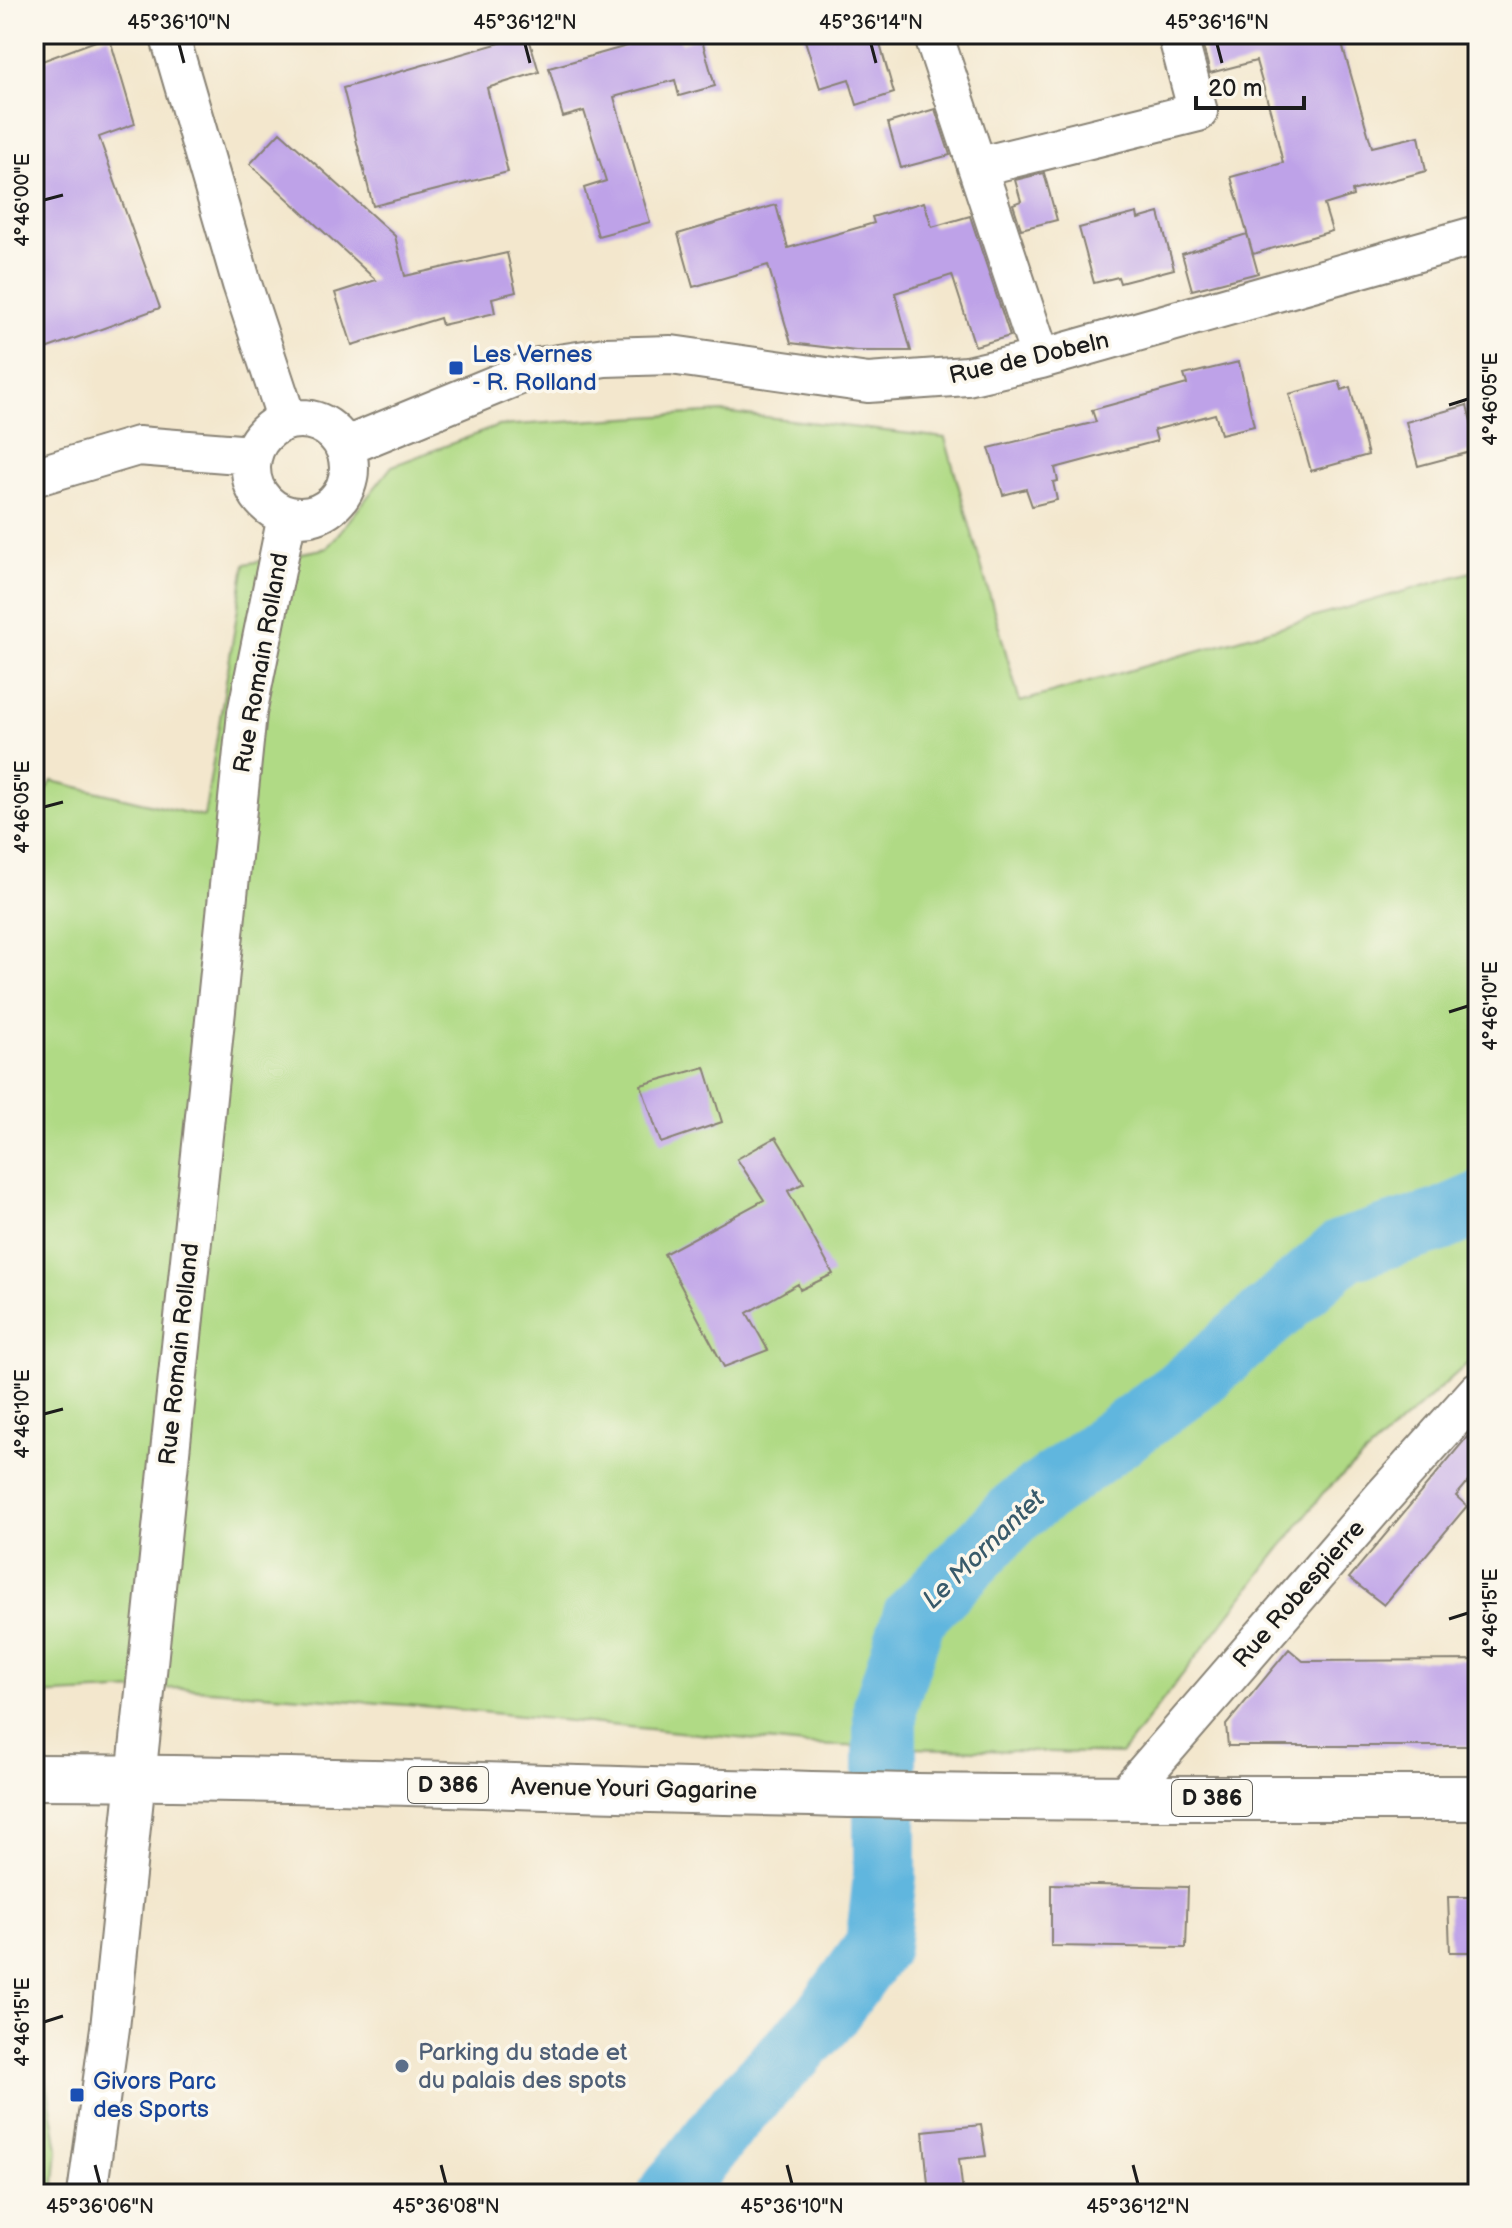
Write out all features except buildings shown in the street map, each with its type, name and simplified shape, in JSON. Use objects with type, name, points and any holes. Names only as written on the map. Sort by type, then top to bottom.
[{"type":"main road","name":"Avenue Youri Gagarine","points":[[34,1777],[1123,1798]]},
{"type":"main road","name":"D 386","points":[[1123,1798],[1478,1798]]},
{"type":"street","points":[[169,34],[242,284],[287,420]]},
{"type":"street","points":[[933,34],[1041,359]]},
{"type":"street","points":[[977,167],[1198,112],[1177,34]]},
{"type":"street","name":"Rue de Dobeln","points":[[344,447],[539,367],[605,357],[671,355],[868,383],[967,376],[1041,359],[1478,235]]},
{"type":"street","points":[[304,419],[320,423],[335,433],[344,447],[348,479],[335,502],[313,515],[287,516],[271,508],[259,496],[251,472],[252,455],[261,438],[273,426],[287,420],[304,419]]},
{"type":"street","points":[[34,477],[138,446],[252,455]]},
{"type":"street","name":"Rue Romain Rolland","points":[[87,2194],[110,2028],[247,713],[287,516]]},
{"type":"street","name":"Rue Robespierre","points":[[1123,1798],[1478,1391]]},
{"type":"green space","points":[[722,412],[945,438],[1020,702],[1478,570],[1478,1354],[1323,1493],[1121,1754],[805,1745],[432,1707],[182,1688],[34,1695],[34,811],[52,781],[204,817],[245,564],[327,548],[392,466],[498,426]]},
{"type":"green space","points":[[34,2031],[41,2045],[58,2149],[54,2194],[34,2194]]},
{"type":"waterway","name":"Le Mornantet","points":[[670,2194],[738,2108],[823,2020],[877,1946],[885,1876],[885,1706],[914,1617],[1018,1510],[1190,1384],[1344,1250],[1441,1220],[1478,1204]]},
{"type":"place","name":"Les Vernes - R. Rolland","points":[[456,368]]},
{"type":"place","name":"Parking du stade et du palais des spots","points":[[402,2066]]},
{"type":"place","name":"Givors Parc des Sports","points":[[77,2095]]}]
